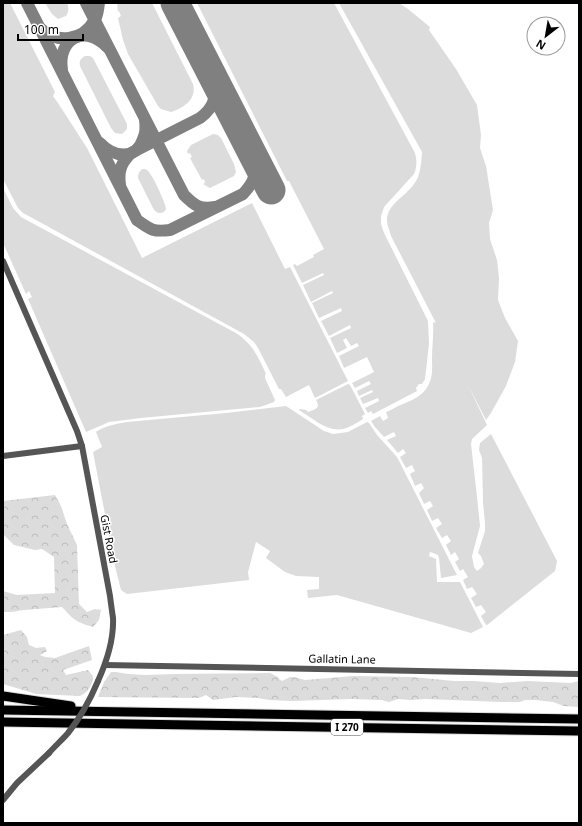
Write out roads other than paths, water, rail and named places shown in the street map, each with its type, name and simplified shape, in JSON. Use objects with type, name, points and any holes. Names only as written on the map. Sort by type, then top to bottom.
[{"type":"highway","points":[[3,696],[102,711]]},
{"type":"highway","name":"I 270","points":[[3,710],[579,718]]},
{"type":"highway","name":"I 270","points":[[3,722],[579,731]]},
{"type":"street","name":"Gist Road","points":[[3,261],[82,446],[113,619],[111,639],[105,665],[91,699],[82,714],[68,733],[17,783],[3,800]]},
{"type":"street","points":[[3,456],[82,446]]},
{"type":"street","name":"Gallatin Lane","points":[[105,665],[579,674]]}]
